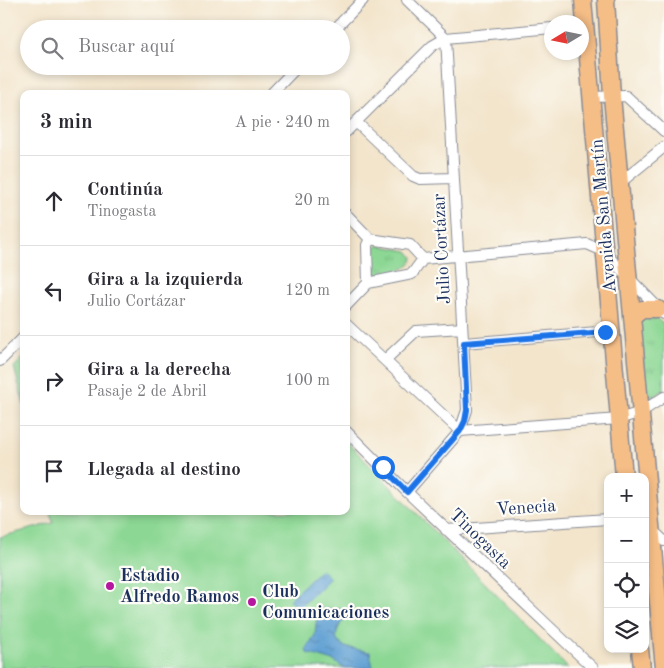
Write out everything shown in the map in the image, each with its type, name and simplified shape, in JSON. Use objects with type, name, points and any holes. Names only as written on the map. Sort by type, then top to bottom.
[{"type":"main road","name":"Avenida San Martín","points":[[583,0],[583,15]]},
{"type":"main road","name":"Avenida San Martín","points":[[606,0],[612,96],[641,412],[648,518]]},
{"type":"main road","name":"Avenida San Martín","points":[[587,60],[624,473]]},
{"type":"main road","points":[[633,316],[642,309],[661,311]]},
{"type":"main road","name":"Avenida San Martín","points":[[649,534],[664,668]]},
{"type":"main road","points":[[640,653],[642,668]]},
{"type":"street","points":[[344,20],[363,0]]},
{"type":"street","points":[[407,0],[446,38]]},
{"type":"street","points":[[350,128],[432,46],[446,38],[544,29]]},
{"type":"street","name":"Julio Cortázar","points":[[407,492],[460,431],[467,410],[446,38]]},
{"type":"street","points":[[275,90],[289,75]]},
{"type":"street","points":[[591,97],[626,96],[664,131]]},
{"type":"street","points":[[356,122],[413,176],[420,179],[454,178]]},
{"type":"street","points":[[621,182],[664,147]]},
{"type":"street","points":[[350,218],[370,239],[410,245],[423,259]]},
{"type":"street","points":[[368,283],[367,245],[370,239]]},
{"type":"street","points":[[350,302],[368,283],[412,274],[423,259],[588,244],[603,251],[661,311]]},
{"type":"street","points":[[350,328],[460,431],[619,419],[641,412],[664,397]]},
{"type":"street","points":[[385,360],[416,331],[462,328]]},
{"type":"street","points":[[464,343],[610,331]]},
{"type":"street","points":[[0,361],[20,341]]},
{"type":"street","name":"Tinogasta","points":[[350,435],[446,530],[593,668]]},
{"type":"street","name":"Venecia","points":[[446,530],[604,519]]},
{"type":"street","points":[[649,527],[664,541]]},
{"type":"green space","points":[[378,245],[408,251],[413,257],[412,262],[398,271],[375,274],[374,249]]},
{"type":"green space","points":[[640,314],[654,316],[664,325],[664,390],[652,398],[645,394],[637,319]]},
{"type":"green space","points":[[20,361],[20,390],[14,367]]},
{"type":"green space","name":"Club Comunicaciones","points":[[350,445],[568,668],[0,668],[0,537],[53,523],[51,515],[350,515]]},
{"type":"water","points":[[321,569],[330,578],[298,609],[289,600]]},
{"type":"water","points":[[323,609],[340,609],[356,614],[349,618],[347,616],[342,622],[337,631],[337,641],[345,647],[370,652],[373,668],[344,668],[334,661],[307,653],[306,650],[315,635],[317,615]]},
{"type":"place","name":"Estadio Alfredo Ramos","points":[[110,586]]},
{"type":"place","name":"Club Comunicaciones","points":[[252,602]]},
{"type":"route","points":[[383,467],[407,492],[460,431],[465,421],[467,410],[464,343],[605,332]]}]
